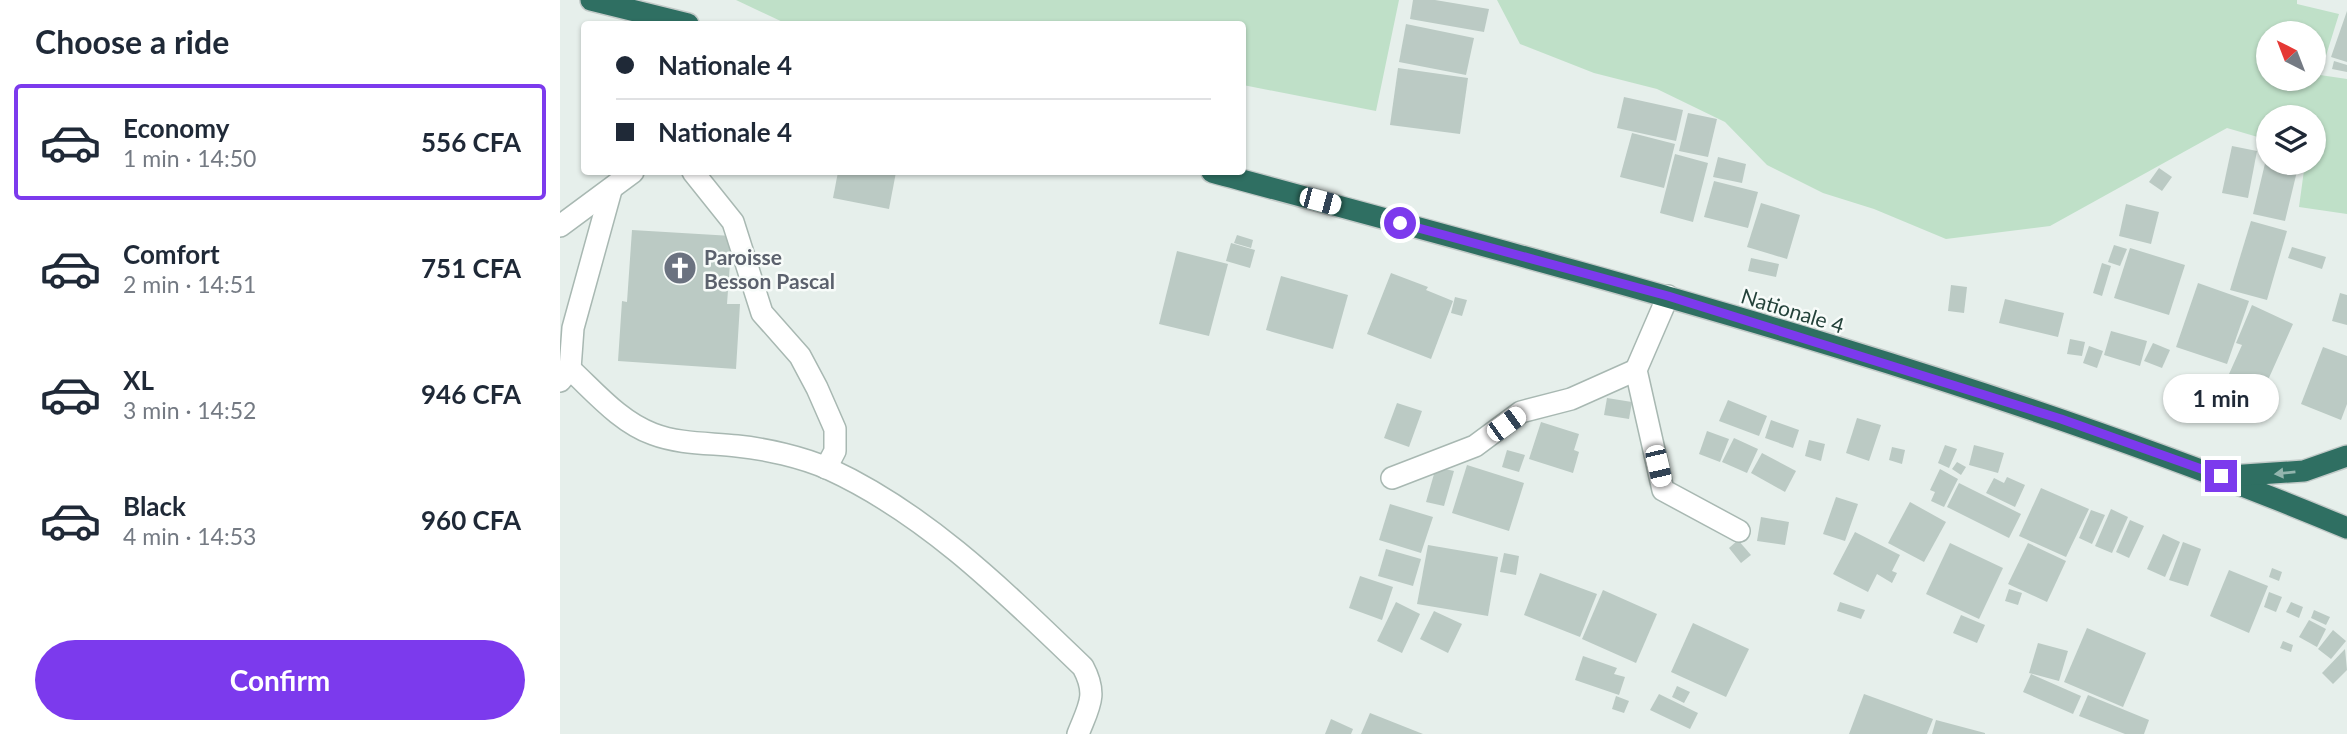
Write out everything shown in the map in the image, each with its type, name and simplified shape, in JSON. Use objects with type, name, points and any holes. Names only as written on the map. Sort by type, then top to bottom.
[{"type":"highway","points":[[591,0],[676,21]]},
{"type":"highway","name":"Nationale 4","points":[[1223,175],[1668,296],[2061,419],[2221,476],[2347,528]]},
{"type":"highway","points":[[2221,476],[2304,471],[2347,456]]},
{"type":"street","points":[[560,226],[629,175]]},
{"type":"street","points":[[695,175],[733,222],[762,313],[800,356],[817,388],[835,429],[835,452],[826,468]]},
{"type":"street","points":[[611,190],[573,328],[565,375],[623,417],[653,434],[702,444],[739,446],[826,468],[863,486],[919,523],[998,586],[1083,667],[1091,683],[1092,699],[1078,734]]},
{"type":"street","points":[[1668,296],[1636,370],[1663,490],[1739,531]]},
{"type":"street","points":[[1392,478],[1475,446],[1521,412],[1571,399],[1636,370]]},
{"type":"green space","points":[[736,0],[1399,0],[1376,111],[1246,86],[1246,21],[781,21]]},
{"type":"green space","points":[[1497,0],[2297,0],[2297,4],[2339,14],[2326,56],[2326,21],[2256,21],[2256,91],[2326,91],[2326,76],[2347,79],[2347,214],[2299,207],[2303,175],[2326,175],[2326,105],[2256,105],[2256,136],[2227,128],[2050,226],[1946,239],[1874,209],[1823,193],[1767,165],[1725,122],[1657,89],[1594,73],[1520,44]]},
{"type":"building","points":[[1413,0],[1435,0],[1489,9],[1484,32],[1410,19]]},
{"type":"building","points":[[2347,11],[2347,62],[2331,57]]},
{"type":"building","points":[[1406,24],[1474,38],[1466,75],[1399,62]]},
{"type":"building","points":[[2334,61],[2347,65],[2347,72],[2332,69]]},
{"type":"building","points":[[1398,68],[1468,78],[1460,134],[1390,125]]},
{"type":"building","points":[[1624,97],[1683,110],[1676,141],[1617,128]]},
{"type":"building","points":[[1688,113],[1717,119],[1708,157],[1679,151]]},
{"type":"building","points":[[1632,133],[1675,144],[1664,188],[1620,177]]},
{"type":"building","points":[[2232,146],[2256,151],[2248,198],[2222,193]]},
{"type":"building","points":[[1675,154],[1708,163],[1693,222],[1660,213]]},
{"type":"building","points":[[1718,157],[1746,164],[1742,183],[1713,177]]},
{"type":"building","points":[[2159,168],[2172,177],[2162,191],[2149,182]]},
{"type":"building","points":[[837,175],[895,175],[889,209],[833,198]]},
{"type":"building","points":[[2262,175],[2296,175],[2285,221],[2253,214]]},
{"type":"building","points":[[1714,181],[1758,192],[1748,228],[1704,217]]},
{"type":"building","points":[[1761,203],[1800,215],[1787,259],[1747,247]]},
{"type":"building","points":[[2126,204],[2159,212],[2151,244],[2119,236]]},
{"type":"building","points":[[2251,221],[2287,231],[2267,300],[2230,290]]},
{"type":"building","name":"Paroisse Besson Pascal","points":[[632,230],[732,236],[727,304],[740,304],[736,369],[618,361],[622,301],[627,302]]},
{"type":"building","points":[[1237,235],[1253,240],[1251,248],[1234,243]]},
{"type":"building","points":[[1231,243],[1255,250],[1250,268],[1226,261]]},
{"type":"building","points":[[2114,245],[2127,249],[2120,266],[2108,262]]},
{"type":"building","points":[[2292,247],[2326,257],[2322,269],[2288,258]]},
{"type":"building","points":[[2130,248],[2185,265],[2169,315],[2114,298]]},
{"type":"building","points":[[1177,251],[1228,264],[1209,336],[1159,324]]},
{"type":"building","points":[[1751,258],[1779,264],[1776,277],[1748,271]]},
{"type":"building","points":[[2102,263],[2111,266],[2102,296],[2093,293]]},
{"type":"building","points":[[1391,273],[1428,287],[1426,290],[1453,301],[1431,359],[1367,334]]},
{"type":"building","points":[[1281,276],[1348,295],[1333,349],[1266,330]]},
{"type":"building","points":[[2198,283],[2249,301],[2227,364],[2176,347]]},
{"type":"building","points":[[1951,285],[1967,287],[1964,313],[1948,311]]},
{"type":"building","points":[[2340,293],[2347,295],[2347,325],[2332,321]]},
{"type":"building","points":[[1455,297],[1467,300],[1462,316],[1451,313]]},
{"type":"building","points":[[2005,299],[2064,313],[2058,337],[1999,323]]},
{"type":"building","points":[[2252,305],[2293,324],[2264,389],[2229,374],[2242,345],[2236,343]]},
{"type":"building","points":[[2111,331],[2147,341],[2140,366],[2104,355]]},
{"type":"building","points":[[2070,339],[2085,342],[2082,356],[2067,354]]},
{"type":"building","points":[[2153,343],[2170,350],[2162,368],[2144,361]]},
{"type":"building","points":[[2089,346],[2103,351],[2097,368],[2083,363]]},
{"type":"building","points":[[2323,347],[2347,356],[2347,404],[2341,420],[2301,404]]},
{"type":"building","points":[[1607,398],[1632,402],[1629,419],[1604,415]]},
{"type":"building","points":[[1728,400],[1767,416],[1759,436],[1719,421]]},
{"type":"building","points":[[1397,403],[1422,411],[1409,447],[1384,438]]},
{"type":"building","points":[[1857,418],[1881,425],[1869,461],[1846,453]]},
{"type":"building","points":[[1771,420],[1799,430],[1793,448],[1765,438]]},
{"type":"building","points":[[1541,422],[1579,434],[1574,450],[1579,452],[1573,473],[1529,459]]},
{"type":"building","points":[[1707,431],[1729,439],[1720,462],[1699,454]]},
{"type":"building","points":[[1734,438],[1758,449],[1747,473],[1722,462]]},
{"type":"building","points":[[1809,440],[1825,444],[1821,461],[1805,456]]},
{"type":"building","points":[[1945,445],[1957,449],[1949,468],[1938,463]]},
{"type":"building","points":[[1974,445],[2004,453],[1998,473],[1969,465]]},
{"type":"building","points":[[1892,447],[1905,450],[1902,464],[1889,460]]},
{"type":"building","points":[[1507,450],[1525,455],[1519,472],[1502,467]]},
{"type":"building","points":[[1762,453],[1796,471],[1785,492],[1751,473]]},
{"type":"building","points":[[1957,462],[1966,467],[1961,475],[1952,469]]},
{"type":"building","points":[[1467,465],[1524,483],[1509,531],[1452,513]]},
{"type":"building","points":[[1436,467],[1454,471],[1444,506],[1426,502]]},
{"type":"building","points":[[1940,469],[1958,479],[1944,507],[1931,501],[1935,492],[1930,490]]},
{"type":"building","points":[[2007,477],[2025,485],[2015,507],[1986,493],[1994,478],[2004,483]]},
{"type":"building","points":[[1959,483],[2021,514],[2009,538],[1947,507]]},
{"type":"building","points":[[2041,488],[2089,509],[2066,557],[2019,536]]},
{"type":"building","points":[[1836,497],[1858,504],[1845,541],[1823,534]]},
{"type":"building","points":[[1910,502],[1946,522],[1924,562],[1888,543]]},
{"type":"building","points":[[1390,504],[1433,517],[1421,553],[1379,540]]},
{"type":"building","points":[[2111,509],[2128,517],[2112,553],[2095,546]]},
{"type":"building","points":[[2091,510],[2105,515],[2092,544],[2079,538]]},
{"type":"building","points":[[1761,517],[1789,522],[1785,545],[1757,541]]},
{"type":"building","points":[[2130,520],[2144,526],[2129,558],[2116,552]]},
{"type":"building","points":[[1855,532],[1900,555],[1892,571],[1897,573],[1892,583],[1877,574],[1868,592],[1833,574]]},
{"type":"building","points":[[2163,534],[2180,542],[2165,577],[2147,569]]},
{"type":"building","points":[[1738,540],[1751,555],[1741,563],[1729,548]]},
{"type":"building","points":[[2183,542],[2201,549],[2188,586],[2169,580]]},
{"type":"building","points":[[1950,543],[2003,568],[1979,619],[1926,594]]},
{"type":"building","points":[[2028,543],[2066,561],[2047,602],[2008,584]]},
{"type":"building","points":[[1428,545],[1498,557],[1488,616],[1417,604]]},
{"type":"building","points":[[1386,549],[1421,559],[1413,586],[1378,576]]},
{"type":"building","points":[[1504,553],[1519,556],[1516,575],[1500,572]]},
{"type":"building","points":[[2272,568],[2282,572],[2279,581],[2269,577]]},
{"type":"building","points":[[2229,570],[2268,586],[2249,633],[2210,616]]},
{"type":"building","points":[[1540,573],[1597,594],[1580,637],[1524,615]]},
{"type":"building","points":[[1360,576],[1393,587],[1382,620],[1349,608]]},
{"type":"building","points":[[2009,589],[2022,593],[2018,605],[2005,601]]},
{"type":"building","points":[[1603,590],[1657,614],[1636,663],[1582,639]]},
{"type":"building","points":[[2269,592],[2282,597],[2276,612],[2264,607]]},
{"type":"building","points":[[1396,602],[1420,614],[1402,653],[1377,641]]},
{"type":"building","points":[[1840,602],[1865,610],[1861,619],[1837,611]]},
{"type":"building","points":[[2291,602],[2303,607],[2299,618],[2286,612]]},
{"type":"building","points":[[2314,610],[2330,617],[2326,625],[2311,618]]},
{"type":"building","points":[[1434,611],[1462,624],[1448,653],[1420,639]]},
{"type":"building","points":[[1961,615],[1985,625],[1977,643],[1953,633]]},
{"type":"building","points":[[2309,620],[2326,629],[2317,647],[2299,637]]},
{"type":"building","points":[[1693,623],[1749,649],[1726,697],[1671,672]]},
{"type":"building","points":[[2087,628],[2146,653],[2123,707],[2064,682]]},
{"type":"building","points":[[2333,630],[2346,641],[2331,659],[2318,649]]},
{"type":"building","points":[[2283,641],[2293,645],[2291,652],[2280,648]]},
{"type":"building","points":[[2038,643],[2068,651],[2059,681],[2029,673]]},
{"type":"building","points":[[2345,649],[2347,670],[2333,684],[2322,673]]},
{"type":"building","points":[[1583,656],[1617,668],[1614,674],[1625,677],[1619,695],[1575,680]]},
{"type":"building","points":[[2031,674],[2081,696],[2073,714],[2023,692]]},
{"type":"building","points":[[1677,686],[1690,692],[1684,703],[1672,697]]},
{"type":"building","points":[[1659,694],[1698,713],[1690,729],[1650,710]]},
{"type":"building","points":[[1864,694],[1933,719],[1927,734],[1849,734]]},
{"type":"building","points":[[2088,695],[2149,720],[2144,734],[2125,734],[2079,716]]},
{"type":"building","points":[[1616,696],[1629,701],[1624,713],[1612,709]]},
{"type":"building","points":[[1370,713],[1423,734],[1361,734]]},
{"type":"building","points":[[1331,719],[1353,729],[1351,734],[1325,734]]},
{"type":"building","points":[[1936,720],[1985,733],[1985,734],[1932,734]]},
{"type":"place","name":"Paroisse Besson Pascal","points":[[680,268]]},
{"type":"route","points":[[1400,223],[1668,296],[2061,419],[2221,476]]}]
